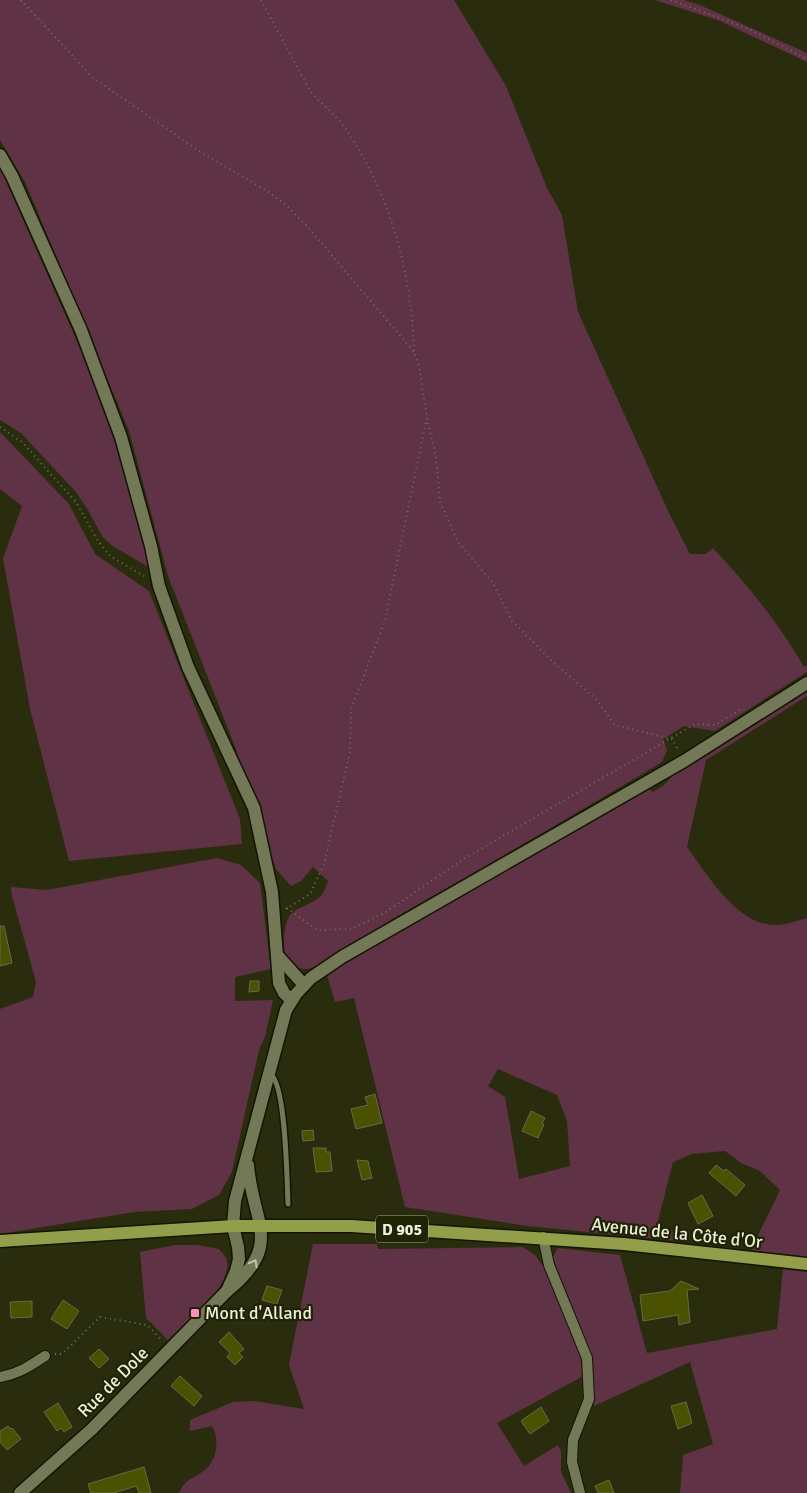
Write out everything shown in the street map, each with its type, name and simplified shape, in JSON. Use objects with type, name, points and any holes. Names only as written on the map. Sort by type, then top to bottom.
[{"type":"main road","name":"D 905","points":[[0,1241],[261,1225],[350,1226],[543,1237]]},
{"type":"main road","name":"Avenue de la Côte d'Or","points":[[543,1237],[807,1264]]},
{"type":"street","points":[[0,156],[12,176],[77,321],[121,437],[151,546],[159,586],[188,667],[254,808],[272,892],[278,956],[276,964],[279,983],[284,993],[292,1000]]},
{"type":"street","points":[[261,1225],[249,1182],[248,1158],[268,1073],[286,1010],[304,985],[320,971],[342,957],[684,761],[807,683]]},
{"type":"street","points":[[278,956],[304,985]]},
{"type":"street","name":"Rue de Dole","points":[[227,1291],[236,1271],[238,1259],[238,1247],[233,1226],[238,1187],[248,1158]]},
{"type":"street","name":"Rue de Dole","points":[[20,1493],[92,1429],[227,1291],[249,1272],[258,1256],[261,1225]]},
{"type":"street","points":[[543,1237],[549,1265],[588,1358],[589,1398],[573,1440],[572,1462],[580,1493]]},
{"type":"street","points":[[0,1377],[14,1375],[45,1356]]},
{"type":"lane","points":[[268,1073],[274,1076],[279,1087],[285,1134],[288,1204]]},
{"type":"path","points":[[21,0],[92,77],[199,151],[267,191],[287,206],[306,225],[414,352]]},
{"type":"path","points":[[261,0],[316,99],[336,115],[346,130],[384,201],[396,229],[413,323],[414,352],[422,377],[427,418],[436,457],[440,502],[458,542],[494,583],[512,621],[554,663],[595,698],[615,725],[672,739],[684,761]]},
{"type":"path","points":[[670,0],[749,29],[807,58]]},
{"type":"path","points":[[275,916],[310,894],[324,864],[350,752],[351,709],[386,622],[427,418]]},
{"type":"path","points":[[0,427],[22,442],[76,502],[98,542],[110,556],[159,586]]},
{"type":"path","points":[[287,908],[317,930],[350,928],[386,912],[462,860],[695,724],[715,725],[750,704]]},
{"type":"path","points":[[45,1356],[62,1354],[100,1316],[147,1325],[171,1349]]},
{"type":"shaded area","points":[[0,0],[454,0],[506,86],[547,188],[562,215],[578,312],[670,515],[690,554],[706,554],[713,548],[762,604],[804,667],[807,665],[807,672],[715,731],[684,726],[663,739],[667,750],[662,762],[396,917],[334,957],[309,969],[299,968],[290,963],[284,951],[287,921],[293,912],[319,898],[328,881],[313,867],[301,881],[291,886],[276,869],[236,749],[168,576],[129,431],[25,182],[0,140]]},
{"type":"shaded area","points":[[655,0],[684,0],[700,5],[807,53],[807,62],[720,21]]},
{"type":"shaded area","points":[[0,168],[92,375],[121,456],[150,568],[111,545],[102,536],[76,492],[21,433],[0,420]]},
{"type":"shaded area","points":[[0,432],[69,504],[95,554],[149,591],[240,819],[242,844],[69,861],[30,709],[3,558],[22,506],[0,489]]},
{"type":"shaded area","points":[[807,687],[807,696],[706,760],[687,847],[725,897],[749,917],[763,923],[777,925],[807,918],[807,1257],[751,1250],[780,1190],[760,1171],[741,1163],[725,1151],[692,1154],[673,1162],[657,1225],[676,1232],[679,1241],[527,1226],[405,1207],[354,998],[335,1002],[326,972],[453,902],[645,787],[653,792],[664,785],[678,770]],"holes":[[[498,1069],[557,1095],[567,1121],[570,1166],[519,1179],[505,1097],[488,1086]]]},
{"type":"shaded area","points":[[217,858],[241,865],[260,883],[271,969],[235,977],[235,1001],[273,1000],[265,1037],[259,1050],[232,1172],[219,1195],[192,1209],[134,1212],[0,1234],[0,1009],[33,997],[36,982],[11,887],[47,890]]},
{"type":"shaded area","points":[[313,1244],[377,1244],[378,1249],[522,1247],[535,1255],[545,1269],[583,1360],[585,1375],[497,1423],[524,1466],[558,1445],[561,1451],[561,1472],[571,1493],[179,1493],[187,1482],[209,1466],[216,1449],[216,1437],[212,1426],[190,1431],[190,1420],[233,1402],[255,1401],[304,1409],[289,1365]]},
{"type":"shaded area","points":[[175,1245],[198,1245],[219,1249],[227,1260],[226,1272],[222,1283],[215,1293],[168,1340],[146,1318],[140,1252]]},
{"type":"shaded area","points":[[558,1248],[620,1255],[647,1353],[777,1329],[783,1269],[807,1272],[807,1493],[680,1493],[683,1455],[713,1444],[690,1362],[594,1406],[591,1372],[553,1257]]},
{"type":"building","points":[[0,926],[4,926],[12,963],[0,966]]},
{"type":"building","points":[[250,981],[259,981],[259,991],[249,992]]},
{"type":"building","points":[[375,1094],[382,1123],[356,1129],[351,1109],[368,1105],[365,1097]]},
{"type":"building","points":[[531,1111],[545,1118],[538,1138],[522,1131]]},
{"type":"building","points":[[313,1130],[314,1140],[303,1141],[302,1131]]},
{"type":"building","points":[[313,1148],[326,1148],[326,1152],[330,1152],[332,1171],[316,1172]]},
{"type":"building","points":[[357,1160],[368,1161],[372,1178],[362,1180]]},
{"type":"building","points":[[716,1165],[724,1171],[726,1169],[745,1185],[736,1196],[709,1173]]},
{"type":"building","points":[[702,1195],[713,1216],[698,1224],[688,1203]]},
{"type":"building","points":[[681,1281],[699,1289],[687,1290],[690,1322],[679,1325],[678,1315],[643,1321],[640,1295],[670,1291]]},
{"type":"building","points":[[267,1286],[282,1290],[277,1304],[262,1300]]},
{"type":"building","points":[[63,1300],[79,1311],[67,1329],[51,1319]]},
{"type":"building","points":[[32,1301],[32,1317],[11,1318],[10,1302]]},
{"type":"building","points":[[229,1332],[244,1349],[239,1353],[243,1357],[235,1365],[227,1357],[230,1353],[219,1342]]},
{"type":"building","points":[[99,1349],[109,1359],[99,1368],[89,1358]]},
{"type":"building","points":[[180,1376],[202,1396],[194,1406],[171,1386]]},
{"type":"building","points":[[686,1402],[692,1423],[678,1429],[671,1406]]},
{"type":"building","points":[[58,1403],[72,1427],[64,1432],[61,1428],[57,1431],[44,1412]]},
{"type":"building","points":[[541,1407],[549,1421],[530,1434],[521,1421]]},
{"type":"building","points":[[8,1426],[21,1439],[7,1450],[0,1442],[0,1431]]},
{"type":"building","points":[[144,1467],[151,1493],[139,1493],[136,1486],[114,1493],[91,1493],[88,1484]]},
{"type":"building","points":[[609,1480],[614,1493],[598,1493],[595,1486]]},
{"type":"place","name":"Mont d'Alland","points":[[195,1313]]}]
